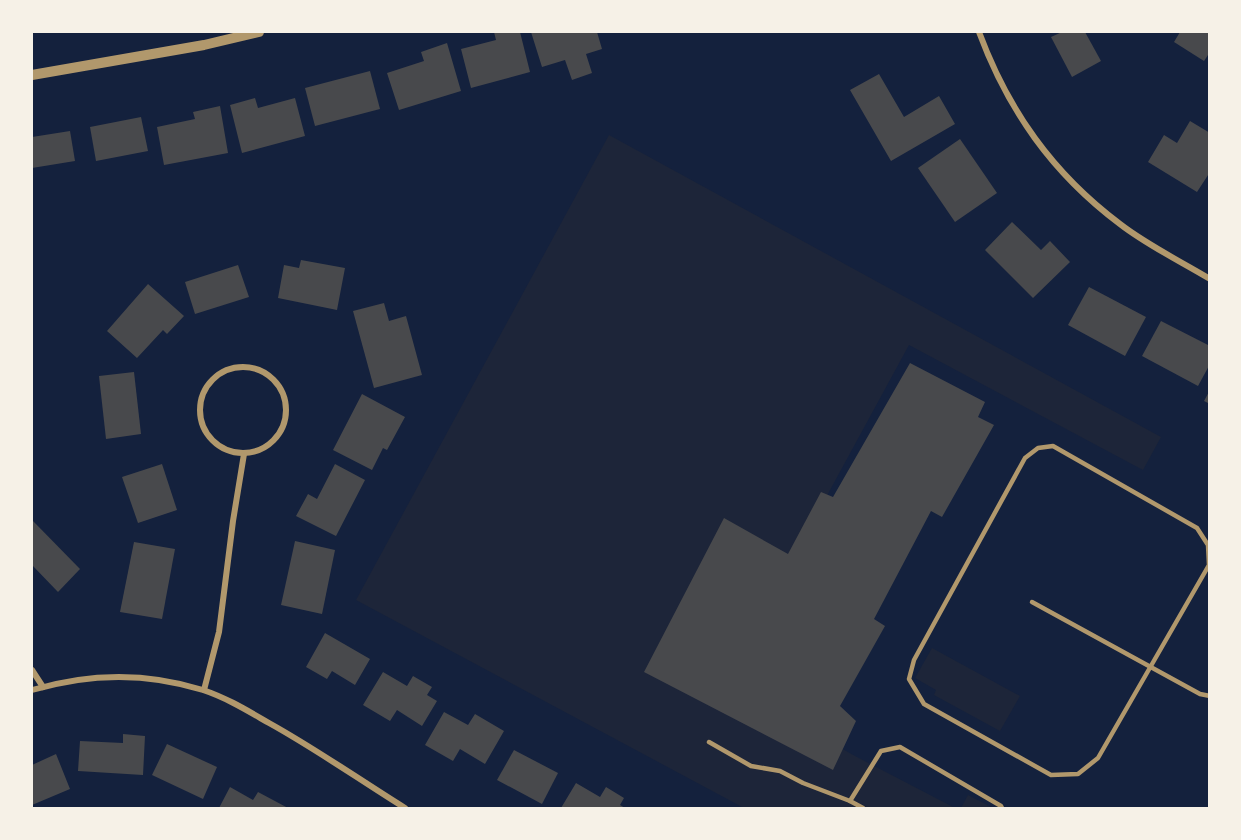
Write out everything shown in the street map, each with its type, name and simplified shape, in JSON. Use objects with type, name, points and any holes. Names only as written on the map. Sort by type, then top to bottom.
[{"type":"street","points":[[32,75],[194,47],[259,32]]},
{"type":"street","points":[[979,32],[990,61],[1010,100],[1046,155],[1065,176],[1122,226],[1209,279]]},
{"type":"street","points":[[249,366],[263,370],[274,379],[283,390],[287,405],[286,419],[281,432],[271,444],[259,451],[244,454],[230,452],[217,445],[207,435],[201,422],[200,408],[202,394],[221,372],[235,367],[249,366]]},
{"type":"street","points":[[204,690],[219,632],[244,454]]},
{"type":"street","points":[[32,670],[43,687]]},
{"type":"street","points":[[32,690],[68,680],[107,676],[170,681],[204,690],[234,703],[288,734],[405,808]]},
{"type":"lane","points":[[1053,446],[1160,506],[1197,528],[1208,545],[1209,565],[1152,667],[1098,758],[1078,774],[1051,775],[924,704],[909,680],[914,660],[1025,458],[1038,448],[1053,446]]},
{"type":"lane","points":[[1032,602],[1209,696]]},
{"type":"lane","points":[[709,742],[751,766],[780,771],[863,808]]},
{"type":"lane","points":[[850,801],[881,751],[900,747],[1002,808]]},
{"type":"shaded area","points":[[609,135],[1161,437],[1143,470],[909,345],[725,683],[855,756],[955,808],[744,808],[356,600]]},
{"type":"shaded area","points":[[932,648],[1020,696],[1000,731],[934,695],[936,690],[915,678]]},
{"type":"shaded area","points":[[968,795],[993,808],[961,808]]},
{"type":"building","points":[[494,32],[520,32],[530,72],[471,88],[461,49],[496,40]]},
{"type":"building","points":[[531,32],[597,32],[602,49],[586,54],[592,73],[572,80],[565,60],[542,67]]},
{"type":"building","points":[[1062,32],[1085,32],[1101,61],[1072,77],[1051,37]]},
{"type":"building","points":[[1180,32],[1210,32],[1210,52],[1204,61],[1174,42]]},
{"type":"building","points":[[447,43],[461,91],[399,110],[387,73],[424,61],[421,52]]},
{"type":"building","points":[[370,71],[380,109],[315,126],[305,88]]},
{"type":"building","points":[[879,74],[904,117],[939,96],[955,124],[891,161],[850,90]]},
{"type":"building","points":[[255,98],[258,108],[295,98],[305,136],[242,153],[230,105]]},
{"type":"building","points":[[220,106],[228,153],[164,165],[157,127],[195,119],[193,112]]},
{"type":"building","points":[[141,117],[148,151],[96,161],[90,127]]},
{"type":"building","points":[[1190,121],[1210,133],[1210,172],[1197,192],[1148,162],[1164,135],[1177,143]]},
{"type":"building","points":[[70,131],[75,161],[32,168],[32,137]]},
{"type":"building","points":[[960,139],[997,193],[955,222],[918,168]]},
{"type":"building","points":[[1012,222],[1041,250],[1050,241],[1070,262],[1033,298],[985,250]]},
{"type":"building","points":[[301,260],[345,268],[337,310],[278,298],[284,265],[299,268]]},
{"type":"building","points":[[238,265],[249,297],[195,314],[185,282]]},
{"type":"building","points":[[148,284],[184,316],[167,334],[163,330],[137,358],[107,331]]},
{"type":"building","points":[[1089,287],[1146,317],[1125,356],[1068,325]]},
{"type":"building","points":[[384,303],[389,321],[406,316],[422,375],[374,388],[353,311]]},
{"type":"building","points":[[1161,321],[1210,346],[1210,364],[1198,386],[1142,356]]},
{"type":"building","points":[[910,363],[985,402],[978,417],[994,425],[942,517],[931,511],[874,619],[885,626],[840,706],[856,721],[833,770],[644,672],[724,518],[788,554],[821,492],[833,497]]},
{"type":"building","points":[[134,372],[141,434],[106,439],[99,376]]},
{"type":"building","points":[[1210,390],[1210,404],[1204,401]]},
{"type":"building","points":[[362,394],[405,417],[387,450],[383,448],[372,470],[333,450]]},
{"type":"building","points":[[162,464],[177,510],[138,523],[122,477]]},
{"type":"building","points":[[335,464],[365,480],[336,536],[296,516],[308,494],[317,499]]},
{"type":"building","points":[[33,521],[80,569],[58,592],[32,565]]},
{"type":"building","points":[[295,541],[335,550],[322,614],[281,605]]},
{"type":"building","points":[[134,542],[175,549],[162,619],[120,612]]},
{"type":"building","points":[[325,633],[370,659],[355,685],[332,671],[327,679],[306,667]]},
{"type":"building","points":[[383,672],[407,686],[413,676],[432,687],[427,695],[437,701],[422,726],[397,710],[390,721],[363,705]]},
{"type":"building","points":[[444,712],[468,725],[475,714],[504,731],[485,764],[460,749],[453,761],[425,745]]},
{"type":"building","points":[[123,734],[145,736],[143,775],[78,771],[80,741],[123,743]]},
{"type":"building","points":[[167,744],[217,767],[203,799],[152,775]]},
{"type":"building","points":[[514,750],[558,773],[542,804],[497,780]]},
{"type":"building","points":[[56,754],[70,789],[32,805],[32,765]]},
{"type":"building","points":[[576,783],[600,797],[606,787],[624,798],[620,805],[625,808],[561,808]]},
{"type":"building","points":[[230,787],[253,800],[258,792],[288,808],[219,808]]}]
